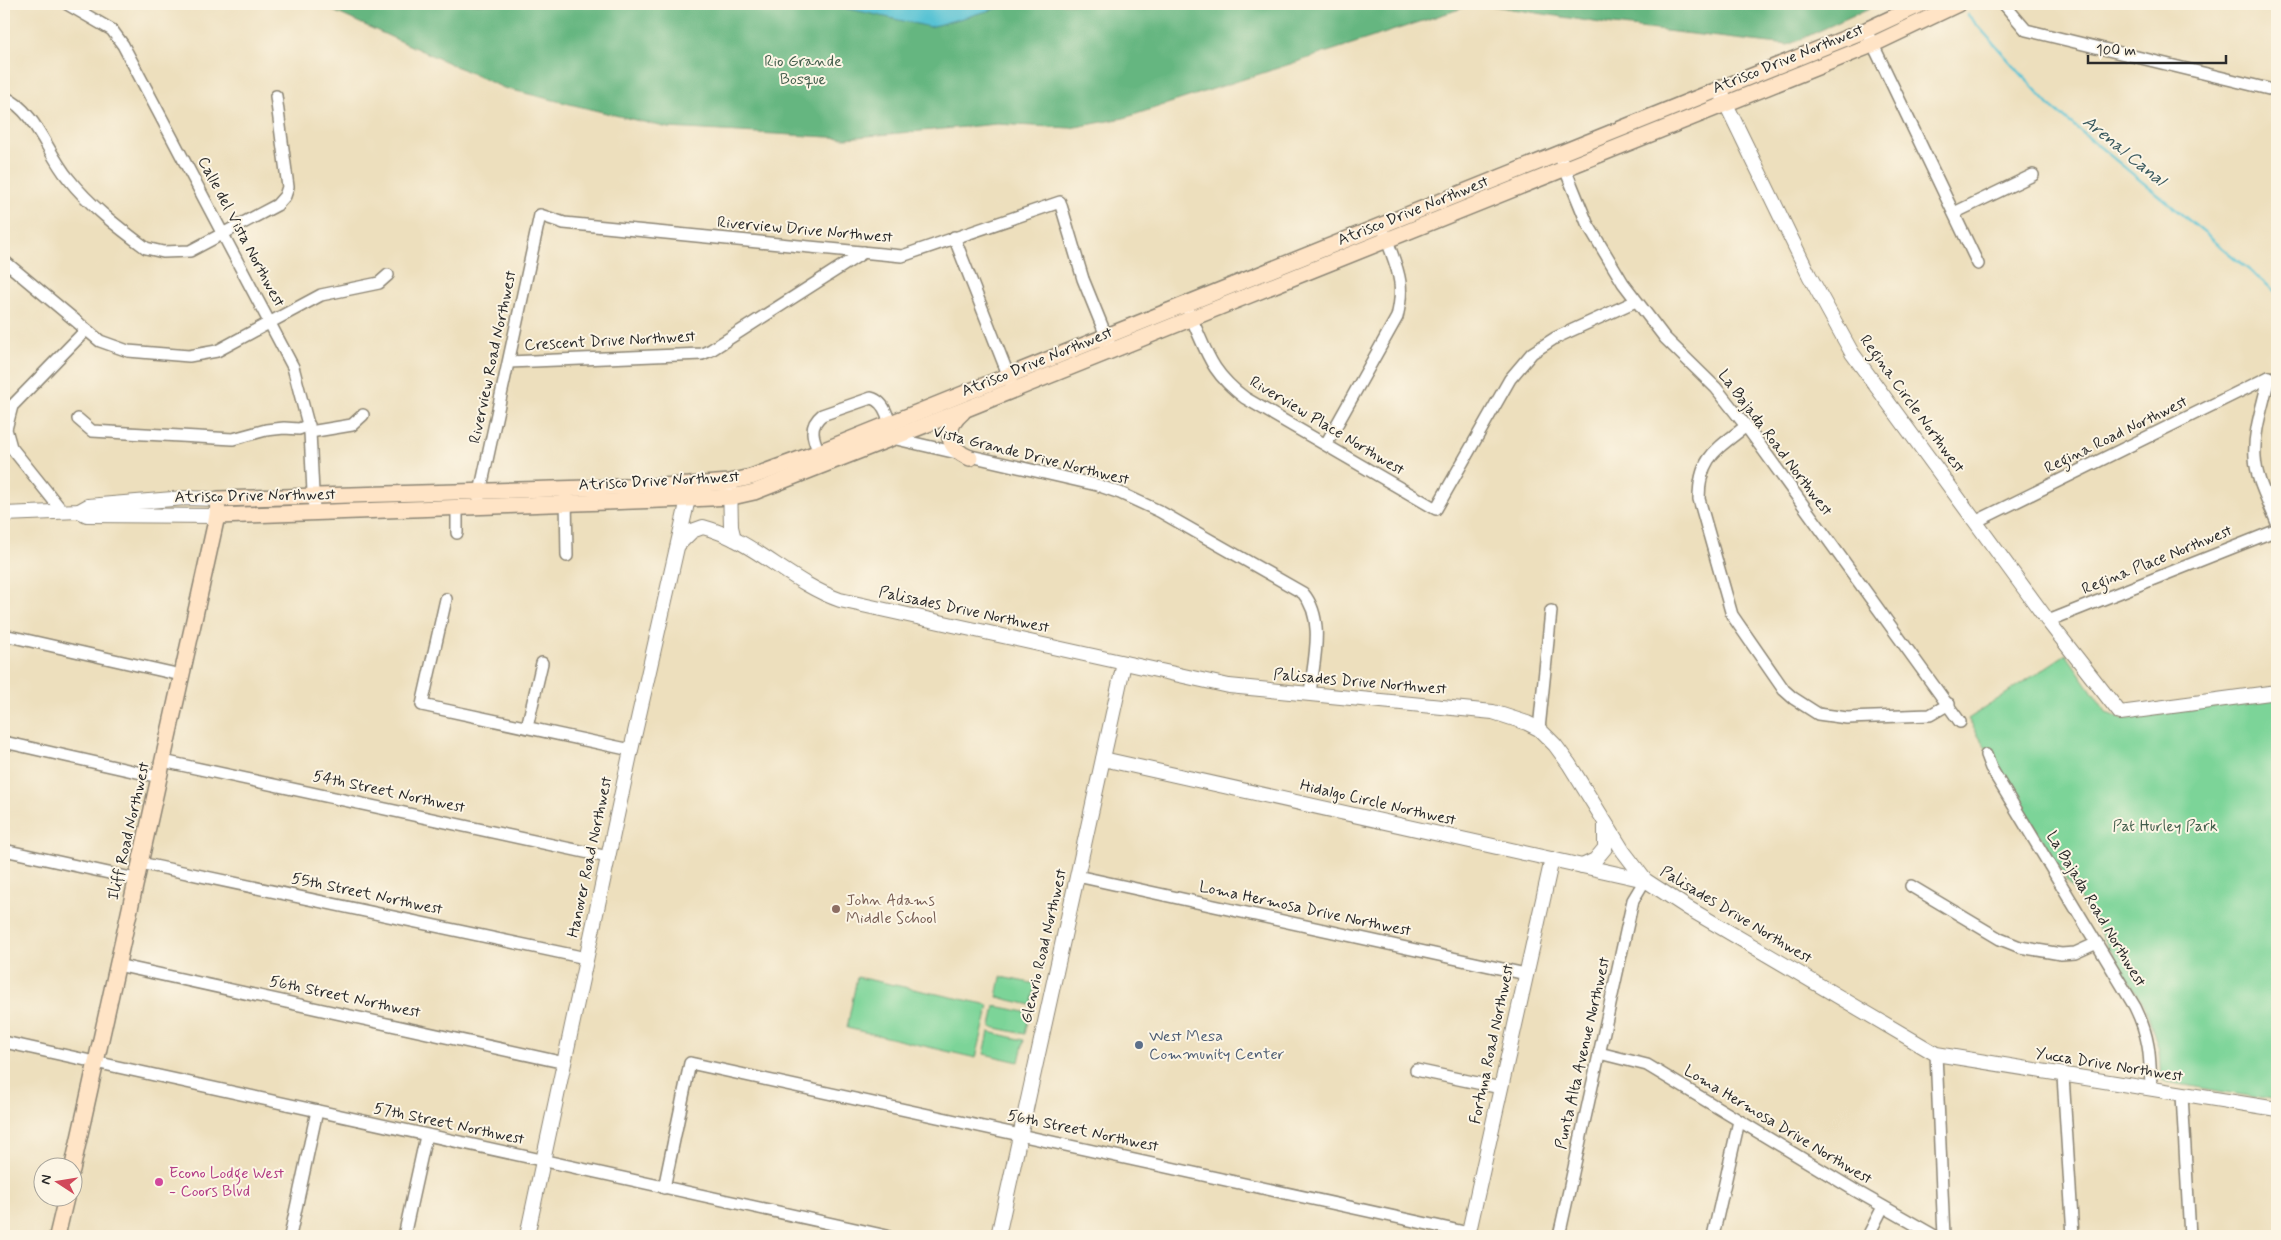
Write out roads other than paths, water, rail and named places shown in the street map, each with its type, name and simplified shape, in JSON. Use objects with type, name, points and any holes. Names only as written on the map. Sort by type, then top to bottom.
[{"type":"main road","name":"Atrisco Drive Northwest","points":[[217,516],[477,506],[566,496],[731,490],[754,492],[890,423],[1008,375],[1109,343],[1188,312],[1387,240],[1720,89],[1866,30],[1922,4]]},
{"type":"main road","name":"Atrisco Drive Northwest","points":[[1188,312],[1382,225],[1726,104],[1872,45],[1958,4]]},
{"type":"main road","name":"Atrisco Drive Northwest","points":[[821,459],[892,438],[1014,390],[1109,343]]},
{"type":"main road","points":[[966,409],[952,423],[949,434],[956,450],[970,458]]},
{"type":"main road","name":"Atrisco Drive Northwest","points":[[218,499],[480,490],[566,496]]},
{"type":"main road","name":"Iliff Road Northwest","points":[[75,1158],[217,516],[218,499]]},
{"type":"main road","points":[[57,1236],[64,1208]]},
{"type":"street","name":"Calle del Vista Northwest","points":[[67,4],[112,30],[123,45],[293,367],[310,428],[314,512]]},
{"type":"street","points":[[2004,4],[2026,30],[2277,91]]},
{"type":"street","points":[[1866,30],[1978,264]]},
{"type":"street","name":"Regina Circle Northwest","points":[[1720,89],[1809,275],[1852,353],[2048,621],[2120,713],[2277,692]]},
{"type":"street","points":[[4,97],[11,100],[24,112],[40,134],[54,160],[78,189],[116,224],[146,248],[158,252],[184,252],[199,247],[278,205],[285,196],[288,187],[276,96]]},
{"type":"street","name":"La Bajada Road Northwest","points":[[1562,161],[1587,223],[1636,301],[1665,338],[1716,388],[1746,426],[1949,704],[1960,722]]},
{"type":"street","points":[[1954,213],[2033,175]]},
{"type":"street","name":"Riverview Drive Northwest","points":[[540,215],[564,223],[902,256],[1060,202],[1083,279],[1109,343]]},
{"type":"street","name":"Riverview Road Northwest","points":[[477,506],[540,215]]},
{"type":"street","points":[[1326,444],[1397,317],[1402,298],[1401,279],[1382,225]]},
{"type":"street","points":[[954,237],[1014,390]]},
{"type":"street","name":"Crescent Drive Northwest","points":[[509,362],[702,354],[864,252]]},
{"type":"street","points":[[4,261],[100,341],[128,351],[189,356],[218,351],[321,295],[379,283],[388,275]]},
{"type":"street","name":"Riverview Place Northwest","points":[[1188,312],[1213,366],[1231,387],[1245,398],[1436,509],[1510,379],[1532,353],[1555,338],[1636,301]]},
{"type":"street","points":[[63,512],[8,440],[6,429],[8,403],[86,330]]},
{"type":"street","name":"Regina Road Northwest","points":[[1977,522],[2270,377],[2256,437],[2254,457],[2258,475],[2277,523]]},
{"type":"street","points":[[821,459],[812,429],[814,423],[822,415],[871,398],[882,405],[890,423],[892,438]]},
{"type":"street","points":[[78,419],[92,430],[233,439],[266,430],[352,425],[363,415]]},
{"type":"street","points":[[1746,426],[1711,454],[1703,467],[1699,484],[1699,499],[1732,615],[1784,690],[1805,707],[1818,714],[1834,718],[1915,717],[1930,715],[1949,704]]},
{"type":"street","name":"Vista Grande Drive Northwest","points":[[892,438],[1120,492],[1159,510],[1298,589],[1311,604],[1316,624],[1310,694]]},
{"type":"street","points":[[731,490],[731,527],[734,539]]},
{"type":"street","name":"Hanover Road Northwest","points":[[527,1236],[631,750],[689,492]]},
{"type":"street","points":[[566,496],[567,556]]},
{"type":"street","name":"Atrisco Drive Northwest","points":[[4,514],[79,511],[88,506],[184,498],[218,499]]},
{"type":"street","points":[[457,507],[457,534]]},
{"type":"street","name":"Atrisco Drive Northwest","points":[[79,511],[87,515],[217,516]]},
{"type":"street","name":"Palisades Drive Northwest","points":[[678,545],[692,531],[703,527],[734,539],[805,585],[840,600],[1244,689],[1492,712],[1512,717],[1538,729],[1565,759],[1623,852],[1645,880],[1936,1054]]},
{"type":"street","name":"Regina Place Northwest","points":[[2048,621],[2277,530]]},
{"type":"street","points":[[446,599],[422,704],[631,750]]},
{"type":"street","points":[[1538,729],[1551,611]]},
{"type":"street","points":[[4,635],[181,675]]},
{"type":"street","points":[[527,727],[542,663]]},
{"type":"street","name":"Glenrio Road Northwest","points":[[998,1236],[1124,663]]},
{"type":"street","points":[[4,742],[159,777]]},
{"type":"street","name":"La Bajada Road Northwest","points":[[1986,755],[1991,768],[2136,1007],[2146,1029],[2150,1051],[2151,1089]]},
{"type":"street","name":"Hidalgo Circle Northwest","points":[[1103,759],[1645,880]]},
{"type":"street","name":"54th Street Northwest","points":[[163,761],[608,857]]},
{"type":"street","points":[[1582,866],[1595,860],[1605,848],[1607,840],[1604,821]]},
{"type":"street","points":[[4,850],[136,879]]},
{"type":"street","name":"Fortuna Road Northwest","points":[[1468,1234],[1552,860]]},
{"type":"street","name":"55th Street Northwest","points":[[140,863],[586,958]]},
{"type":"street","name":"Loma Hermosa Drive Northwest","points":[[1077,876],[1526,974]]},
{"type":"street","name":"Punta Alta Avenue Northwest","points":[[1559,1236],[1633,900],[1645,880]]},
{"type":"street","points":[[1911,886],[2000,940],[2020,948],[2061,954],[2075,953],[2097,943]]},
{"type":"street","name":"56th Street Northwest","points":[[117,964],[565,1063]]},
{"type":"street","name":"57th Street Northwest","points":[[4,1042],[887,1236]]},
{"type":"street","name":"Loma Hermosa Drive Northwest","points":[[1599,1053],[1648,1065],[1739,1121],[1935,1236]]},
{"type":"street","points":[[1936,1054],[1944,1236]]},
{"type":"street","name":"Yucca Drive Northwest","points":[[1936,1054],[2277,1109]]},
{"type":"street","name":"56th Street Northwest","points":[[664,1188],[690,1063],[1468,1234]]},
{"type":"street","points":[[1416,1070],[1501,1088]]},
{"type":"street","points":[[2063,1076],[2073,1236]]},
{"type":"street","points":[[2182,1095],[2190,1236]]},
{"type":"street","points":[[290,1236],[317,1112]]},
{"type":"street","points":[[1713,1236],[1739,1121]]},
{"type":"street","points":[[404,1236],[426,1136]]},
{"type":"street","points":[[1868,1236],[1883,1206]]},
{"type":"water","points":[[804,4],[1013,4],[930,27],[854,10]]},
{"type":"waterway","name":"Arenal Canal","points":[[1968,15],[2049,105],[2277,293]]},
{"type":"place","name":"John Adams Middle School","points":[[836,909]]},
{"type":"place","name":"West Mesa Community Center","points":[[1139,1045]]},
{"type":"place","name":"Econo Lodge West - Coors Blvd","points":[[159,1182]]},
{"type":"park label","name":"Rio Grande Bosque","points":[[803,70]]},
{"type":"park label","name":"Pat Hurley Park","points":[[2165,826]]}]
